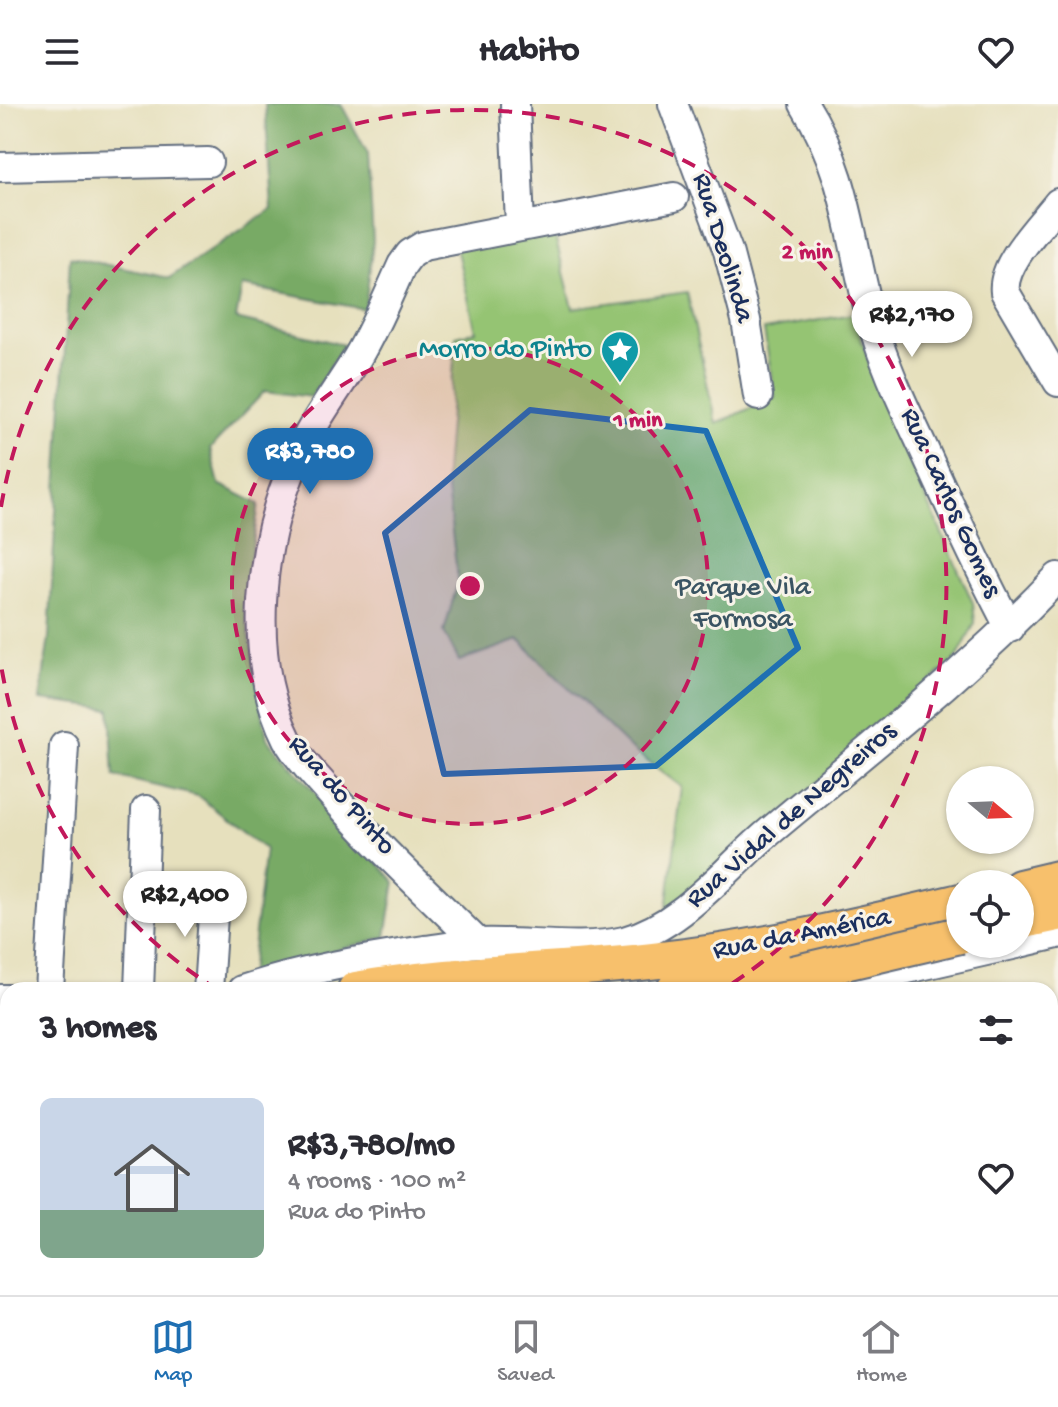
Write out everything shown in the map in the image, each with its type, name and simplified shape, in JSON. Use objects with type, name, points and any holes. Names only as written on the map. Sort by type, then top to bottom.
[{"type":"main road","points":[[1034,885],[1058,879]]},
{"type":"main road","name":"Rua da América","points":[[409,982],[660,961],[748,948],[946,905]]},
{"type":"main road","points":[[1034,918],[1058,913]]},
{"type":"main road","points":[[804,982],[946,939]]},
{"type":"street","points":[[515,104],[520,226]]},
{"type":"street","name":"Rua Deolinda","points":[[673,104],[728,251],[746,320],[758,396]]},
{"type":"street","name":"Rua Carlos Gomes","points":[[804,104],[830,153],[843,188],[867,298],[889,372],[978,568],[1010,628]]},
{"type":"street","points":[[0,167],[208,162]]},
{"type":"street","name":"Rua do Pinto","points":[[478,943],[348,814],[288,741],[274,707],[264,658],[265,558],[273,522],[295,462],[313,425],[368,339],[410,254],[423,246],[674,197]]},
{"type":"street","points":[[1058,203],[1008,268],[1003,281],[1005,292],[1058,382]]},
{"type":"street","name":"Rua Vidal de Negreiros","points":[[273,982],[351,962],[478,943],[592,944],[622,941],[667,923],[770,831],[965,670],[1058,577]]},
{"type":"street","points":[[49,982],[64,746]]},
{"type":"street","points":[[139,982],[146,810]]},
{"type":"street","points":[[209,982],[214,901]]},
{"type":"street","points":[[902,915],[916,979]]},
{"type":"street","points":[[862,925],[877,982]]},
{"type":"street","points":[[1034,940],[1058,934]]},
{"type":"street","points":[[893,982],[916,979],[978,958]]},
{"type":"highlighted area","points":[[530,410],[706,431],[798,648],[656,766],[444,774],[385,533]]},
{"type":"green space","points":[[265,104],[341,104],[368,154],[373,241],[365,309],[242,286],[236,319],[344,345],[311,397],[265,391],[210,449],[219,484],[259,504],[244,603],[267,738],[395,882],[386,937],[250,974],[265,849],[198,796],[114,776],[110,709],[40,700],[49,637],[70,257],[169,278],[272,209]]},
{"type":"green space","name":"Parque Vila Formosa","points":[[552,225],[573,308],[687,292],[716,424],[775,397],[764,330],[853,314],[879,393],[973,603],[975,623],[957,658],[666,917],[682,787],[629,747],[519,640],[459,661],[444,632],[458,582],[445,473],[456,336],[476,331],[455,243]]},
{"type":"place","name":"Morro do Pinto","points":[[620,384]]}]
